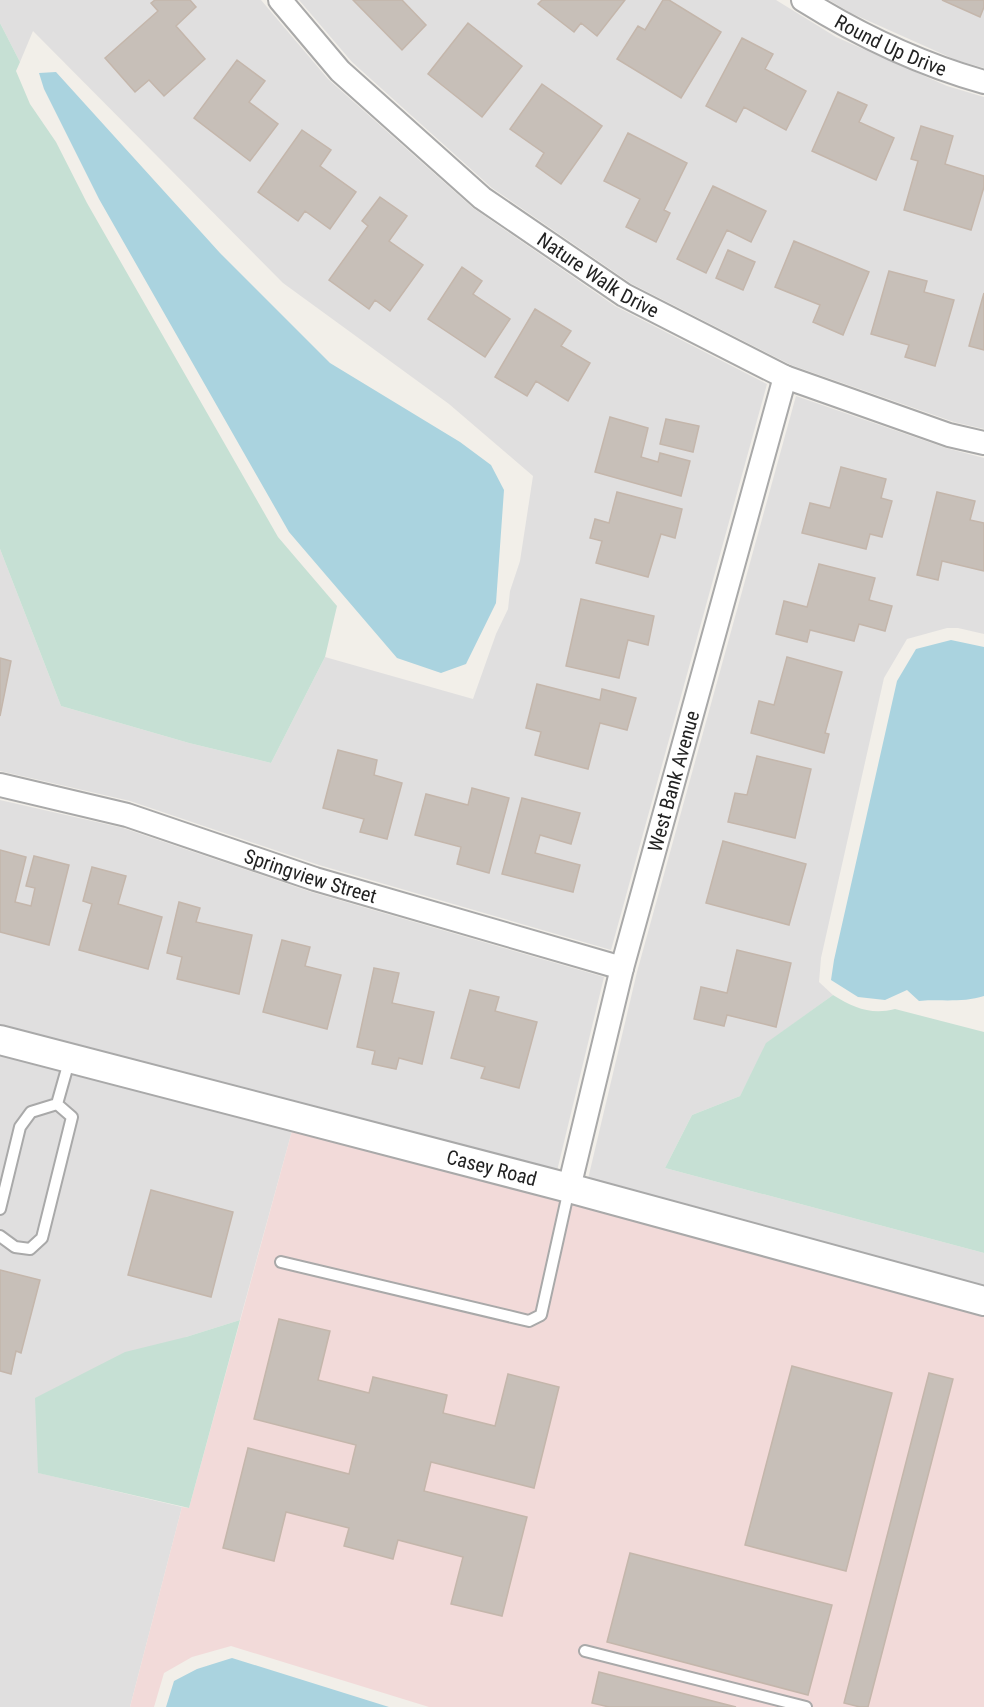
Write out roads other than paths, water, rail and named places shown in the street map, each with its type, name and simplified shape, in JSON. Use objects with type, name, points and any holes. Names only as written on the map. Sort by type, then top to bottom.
[{"type":"street","name":"Nature Walk Drive","points":[[280,0],[340,71],[482,198],[624,295],[785,377],[949,435],[984,443]]},
{"type":"street","name":"Round Up Drive","points":[[803,0],[844,26],[951,73],[984,82]]},
{"type":"street","name":"West Bank Avenue","points":[[569,1188],[622,968],[785,377]]},
{"type":"street","name":"Springview Street","points":[[0,785],[127,814],[315,879],[622,968]]},
{"type":"street","name":"Casey Road","points":[[0,1040],[569,1188],[984,1301]]},
{"type":"lane","points":[[57,1104],[70,1058]]},
{"type":"lane","points":[[0,1209],[20,1127],[31,1112],[57,1104]]},
{"type":"lane","points":[[0,1236],[15,1247],[30,1249],[42,1238],[72,1117],[57,1104]]},
{"type":"lane","points":[[281,1262],[529,1321],[541,1315],[569,1188]]},
{"type":"lane","points":[[585,1650],[806,1707]]},
{"type":"water","points":[[56,72],[220,253],[330,363],[460,442],[491,465],[504,490],[496,603],[466,664],[441,673],[397,658],[289,532],[99,199],[44,89],[39,73]]},
{"type":"water","points":[[951,640],[984,647],[984,996],[960,1000],[919,1001],[907,990],[885,1000],[858,997],[831,980],[897,681],[916,649]]},
{"type":"water","points":[[232,1658],[389,1707],[166,1707],[174,1681],[197,1669]]}]
